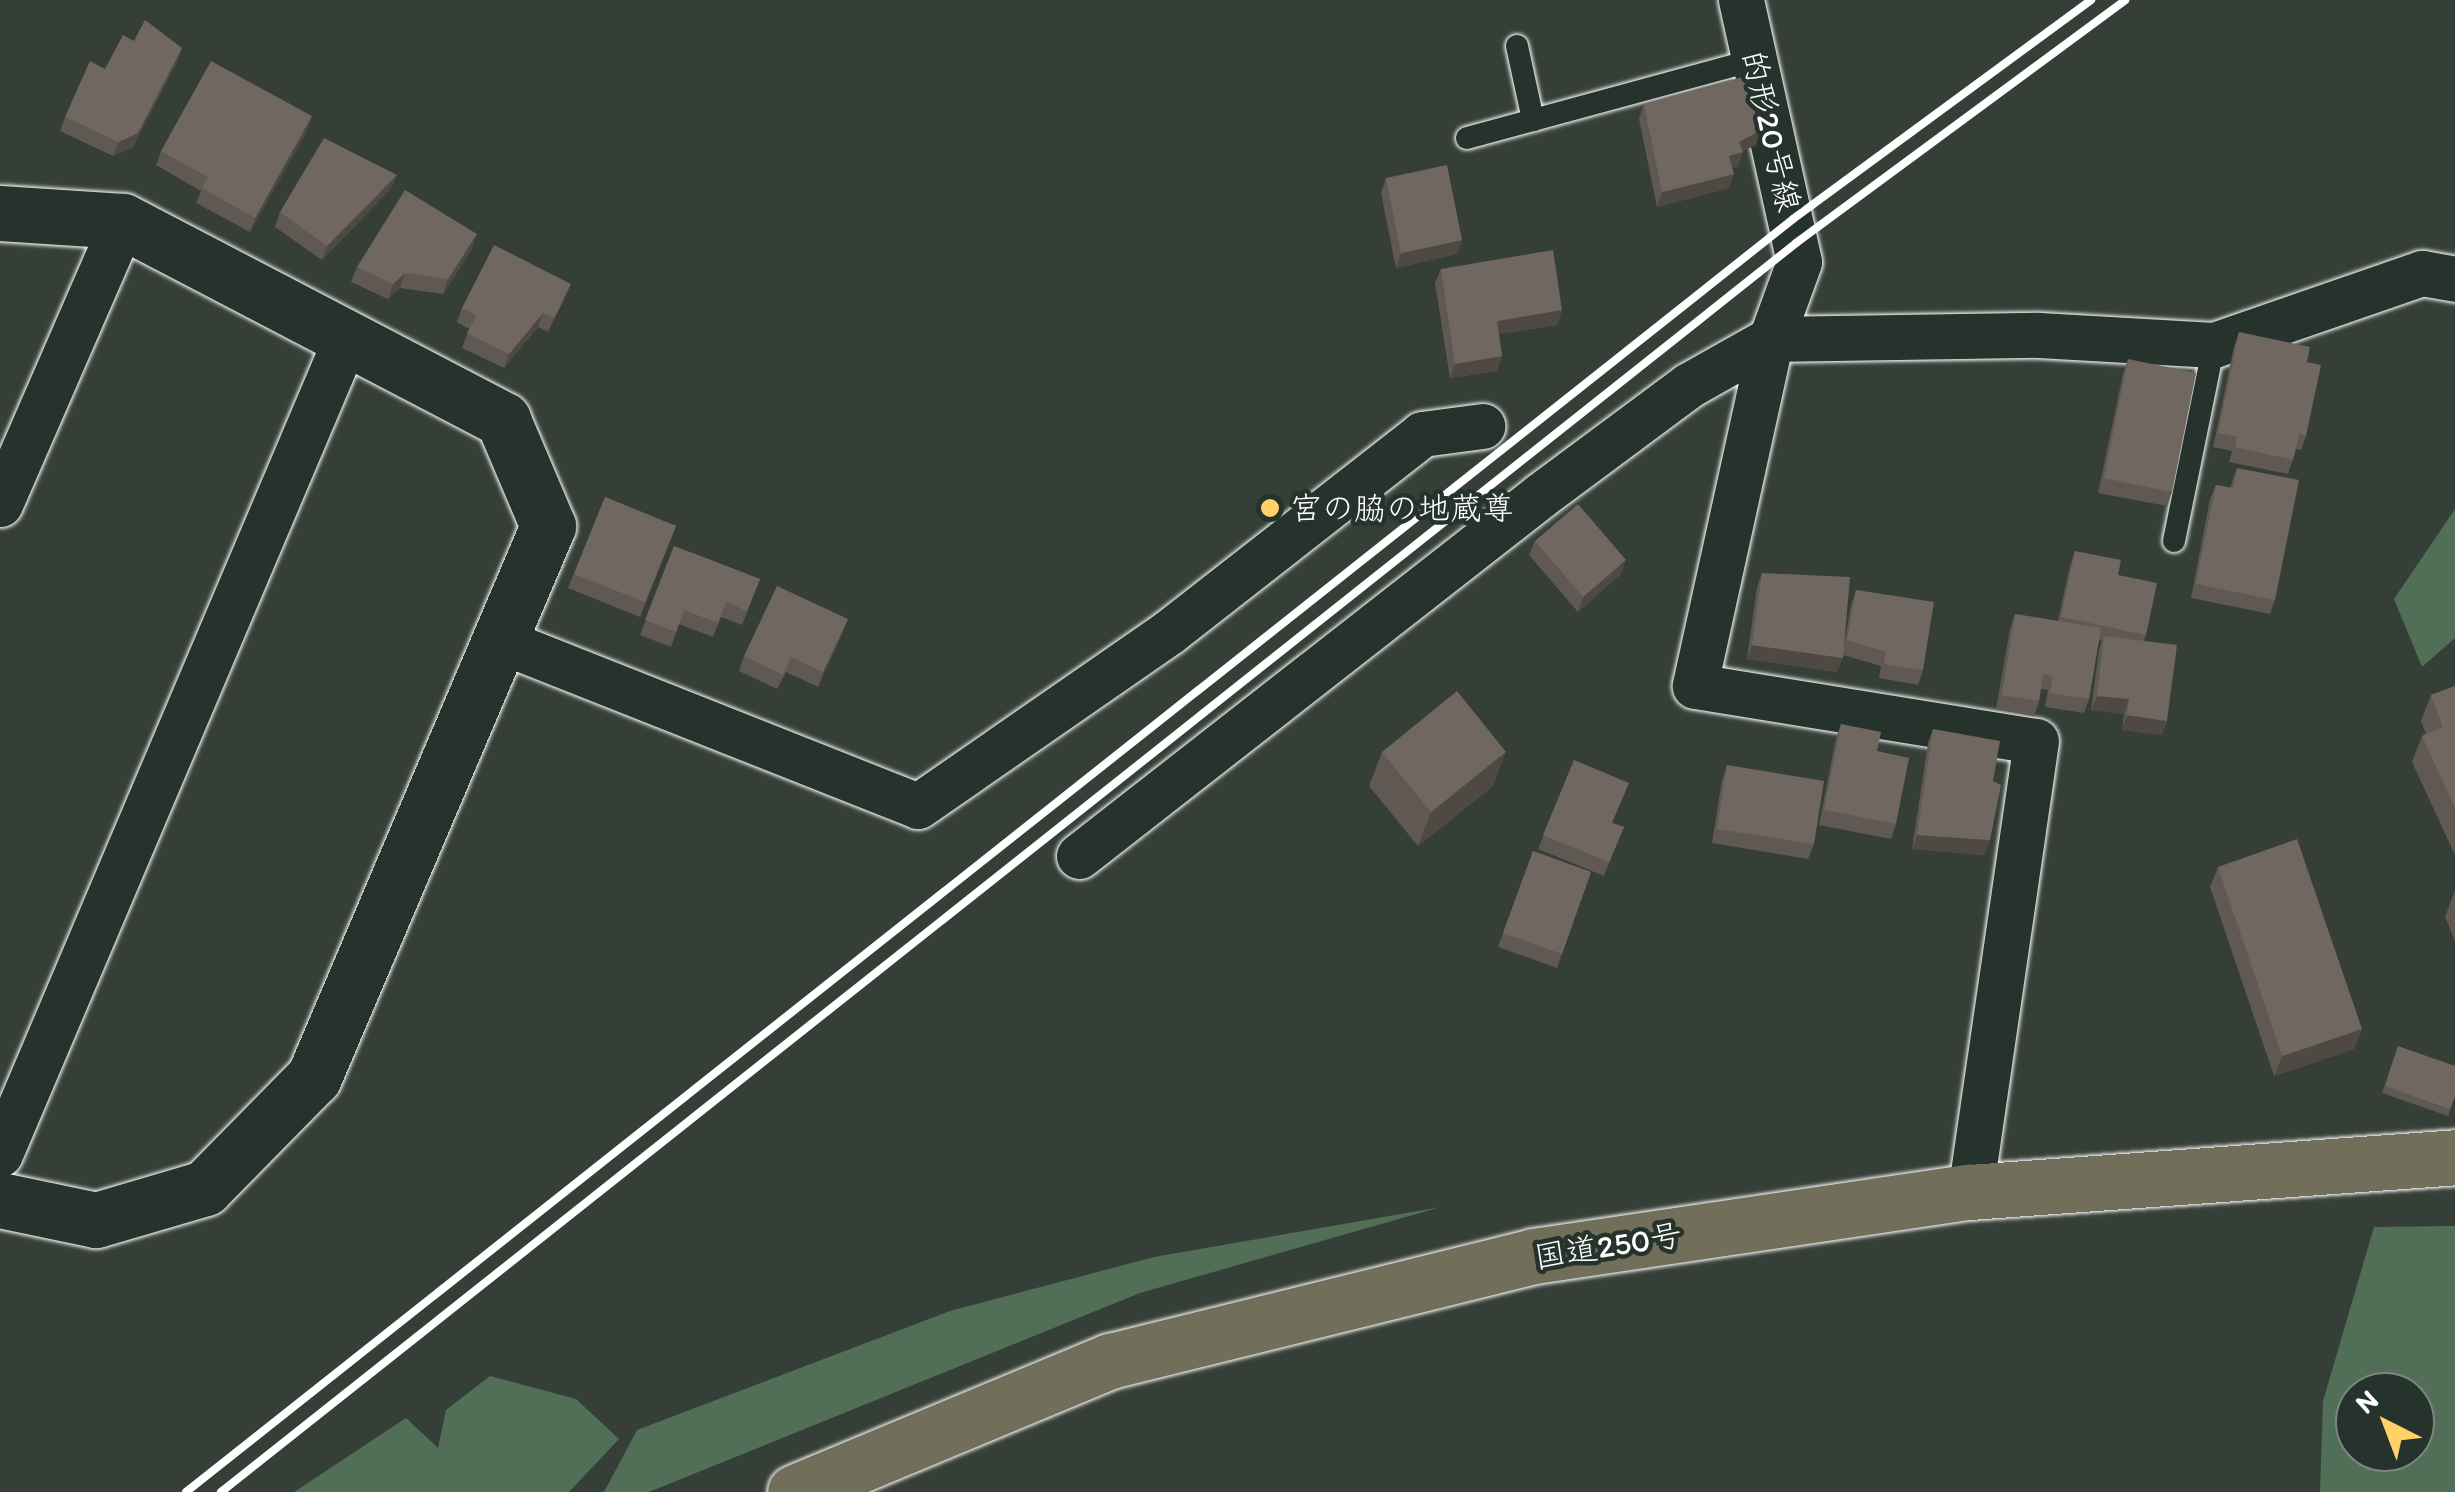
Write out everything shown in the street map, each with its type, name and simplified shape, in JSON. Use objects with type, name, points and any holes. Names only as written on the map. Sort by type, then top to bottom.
[{"type":"highway","name":"国道250号","points":[[795,1492],[1110,1361],[1534,1256],[1970,1192],[2455,1157]]},
{"type":"street","name":"的形20号線","points":[[1741,0],[1800,262],[1772,340]]},
{"type":"street","points":[[0,213],[124,222],[502,420],[548,526],[504,642],[314,1077],[206,1188],[96,1220],[0,1200]]},
{"type":"street","points":[[0,504],[124,222]]},
{"type":"street","points":[[1078,856],[1689,385],[1772,340],[2039,335],[2214,345],[2422,273],[2455,279]]},
{"type":"street","points":[[0,1154],[346,338]]},
{"type":"street","points":[[1772,340],[1695,686],[2036,741],[1970,1192]]},
{"type":"street","points":[[504,642],[918,806],[1170,632],[1422,434],[1482,426]]},
{"type":"lane","points":[[1518,46],[1533,120]]},
{"type":"lane","points":[[1467,138],[1755,60]]},
{"type":"lane","points":[[2174,541],[2214,345]]},
{"type":"green space","points":[[2455,509],[2455,638],[2422,667],[2394,599]]},
{"type":"green space","points":[[1441,1207],[1140,1293],[649,1492],[604,1492],[637,1430],[950,1311],[1154,1257]]},
{"type":"green space","points":[[2455,1226],[2455,1492],[2320,1492],[2323,1401],[2374,1227]]},
{"type":"green space","points":[[490,1376],[576,1399],[619,1439],[569,1492],[294,1492],[406,1418],[438,1448],[446,1410]]},
{"type":"building","points":[[145,20],[182,48],[138,133],[119,142],[65,117],[90,61],[105,69],[123,35],[134,41]]},
{"type":"building","points":[[211,61],[312,116],[255,218],[202,188],[208,177],[161,151]]},
{"type":"building","points":[[1746,76],[1761,130],[1739,142],[1743,152],[1729,156],[1734,174],[1662,192],[1644,104]]},
{"type":"building","points":[[324,138],[397,175],[327,246],[280,212]]},
{"type":"building","points":[[1447,165],[1462,240],[1401,253],[1386,178]]},
{"type":"building","points":[[405,190],[477,234],[448,279],[405,273],[393,284],[357,267]]},
{"type":"building","points":[[494,245],[571,284],[554,318],[543,313],[509,354],[467,333],[477,315],[462,308]]},
{"type":"building","points":[[1553,250],[1562,310],[1497,321],[1502,356],[1455,364],[1441,269]]},
{"type":"building","points":[[2239,332],[2310,347],[2307,362],[2321,365],[2306,436],[2299,434],[2293,460],[2235,447],[2237,437],[2218,433]]},
{"type":"building","points":[[2128,359],[2196,373],[2172,492],[2104,478]]},
{"type":"building","points":[[2237,468],[2299,480],[2275,600],[2196,584],[2216,485],[2233,488]]},
{"type":"building","points":[[605,497],[676,526],[645,602],[574,574]]},
{"type":"building","points":[[1578,504],[1626,560],[1583,597],[1535,541]]},
{"type":"building","points":[[674,546],[760,579],[747,611],[726,602],[718,623],[684,610],[676,632],[645,620]]},
{"type":"building","points":[[2075,551],[2121,560],[2118,575],[2157,583],[2146,635],[2061,617]]},
{"type":"building","points":[[1762,573],[1850,577],[1843,658],[1752,645]]},
{"type":"building","points":[[777,586],[848,619],[823,672],[791,657],[783,675],[744,656]]},
{"type":"building","points":[[1856,590],[1934,602],[1923,670],[1884,664],[1886,652],[1847,640]]},
{"type":"building","points":[[2015,614],[2101,628],[2089,699],[2050,693],[2053,676],[2043,674],[2039,701],[2002,695]]},
{"type":"building","points":[[2104,636],[2177,645],[2167,721],[2127,715],[2129,699],[2097,696]]},
{"type":"building","points":[[2455,686],[2455,808],[2422,736],[2443,727],[2431,695]]},
{"type":"building","points":[[1457,691],[1506,752],[1431,812],[1382,752]]},
{"type":"building","points":[[1841,724],[1881,732],[1877,751],[1909,758],[1896,824],[1824,810]]},
{"type":"building","points":[[1933,729],[2000,741],[1993,781],[2001,785],[1990,840],[1917,835]]},
{"type":"building","points":[[1574,760],[1629,783],[1612,823],[1624,827],[1609,862],[1543,835]]},
{"type":"building","points":[[1727,765],[1824,781],[1814,844],[1717,829]]},
{"type":"building","points":[[2297,839],[2362,1029],[2282,1056],[2218,867]]},
{"type":"building","points":[[1533,851],[1591,872],[1562,954],[1503,933]]},
{"type":"building","points":[[2398,1046],[2455,1066],[2455,1096],[2450,1109],[2385,1086]]},
{"type":"railway","points":[[186,1492],[1793,219],[2091,0]]},
{"type":"railway","points":[[221,1492],[1796,243],[2125,0]]},
{"type":"place","name":"宮の脇の地蔵尊","points":[[1270,508]]}]
